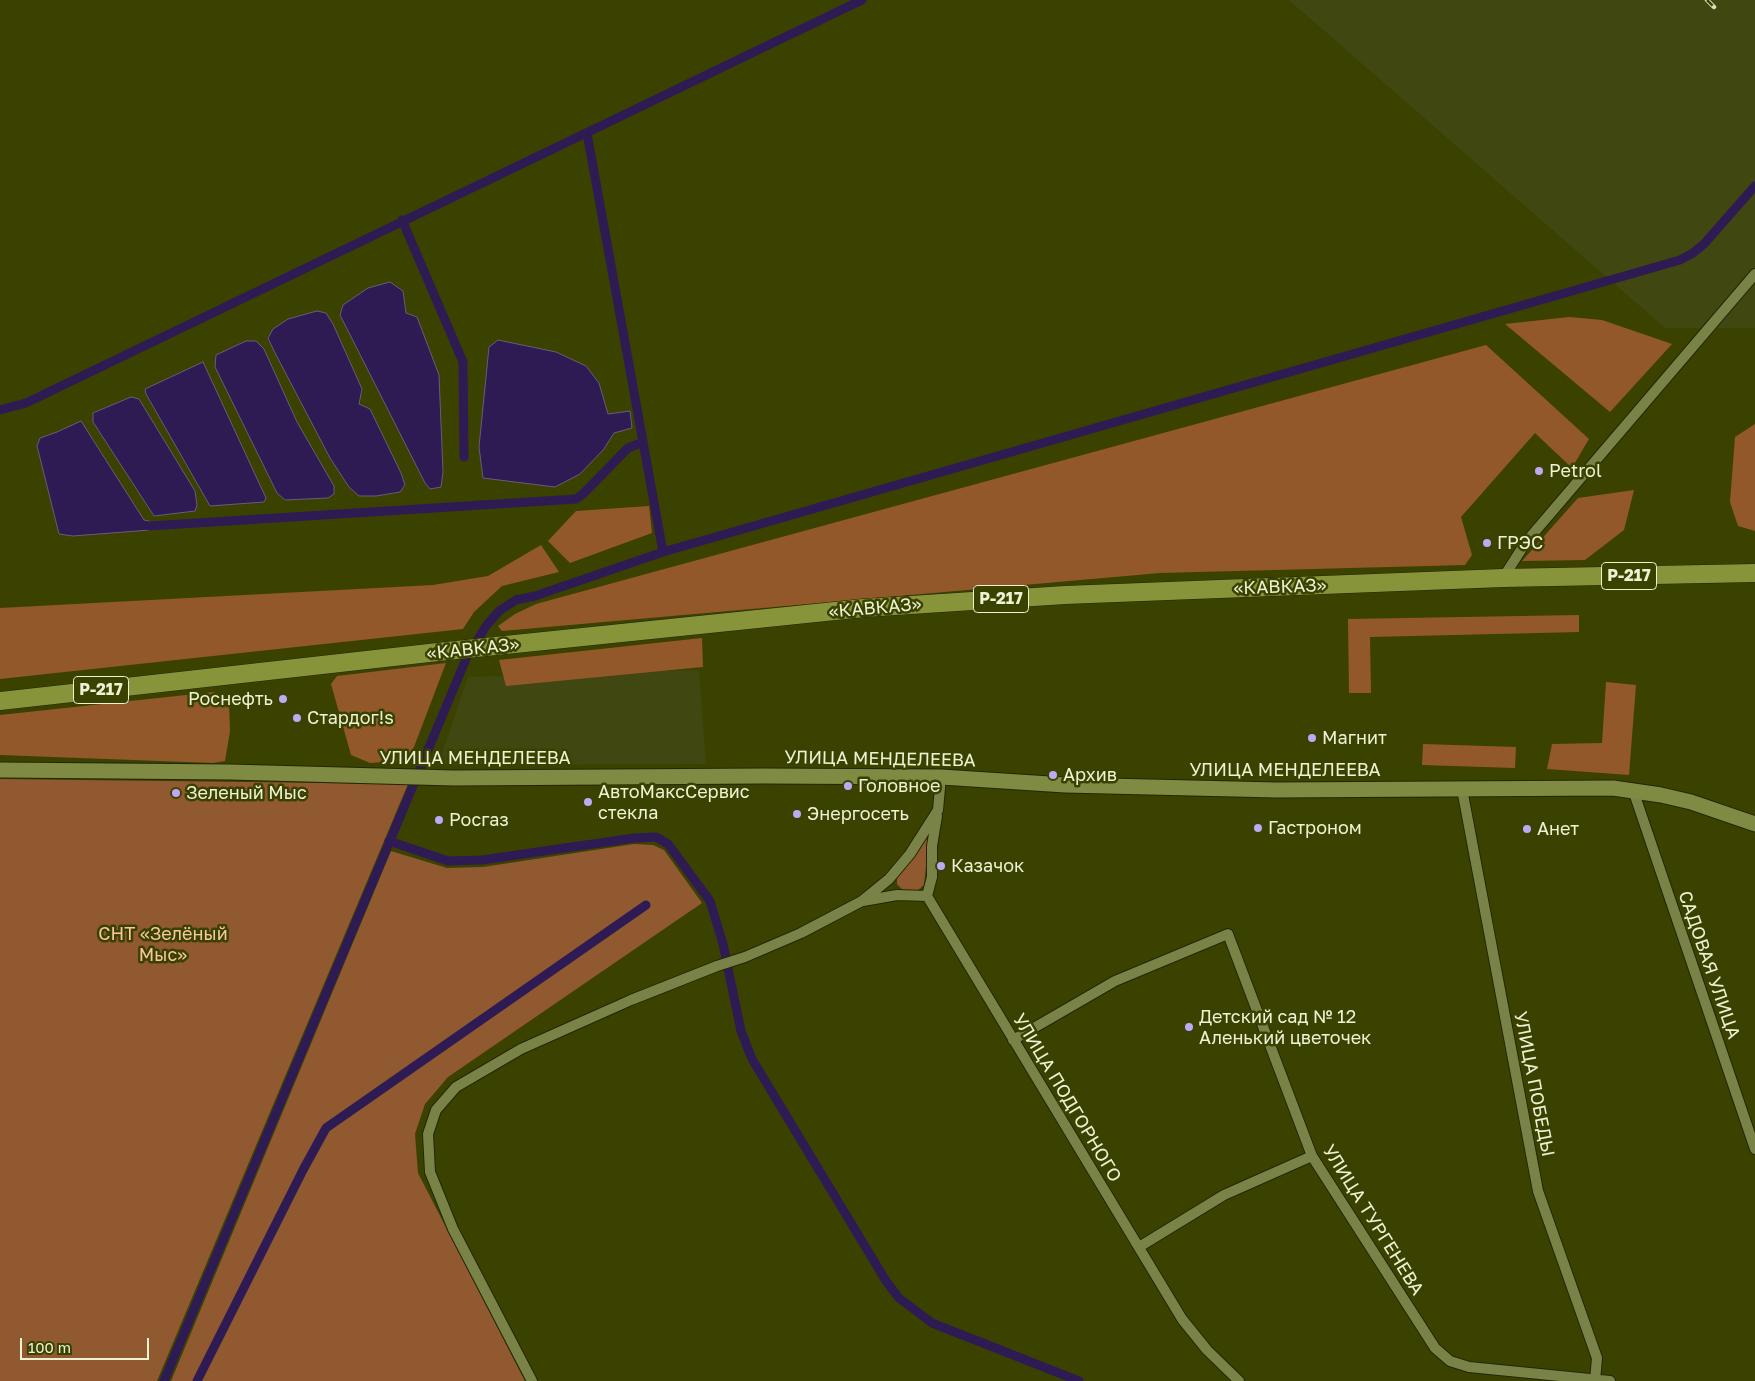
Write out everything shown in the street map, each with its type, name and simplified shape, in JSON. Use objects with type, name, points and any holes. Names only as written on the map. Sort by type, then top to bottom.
[{"type":"highway","name":"«КАВКАЗ»","points":[[0,700],[446,651],[864,608],[1046,596],[1503,578],[1755,573]]},
{"type":"main road","name":"УЛИЦА МЕНДЕЛЕЕВА","points":[[0,770],[214,772],[454,778],[941,777],[1065,785],[1276,790],[1612,788],[1633,790],[1691,802],[1755,824]]},
{"type":"street","points":[[1503,578],[1526,542],[1700,336],[1755,274]]},
{"type":"street","points":[[862,901],[897,895],[927,896],[932,876],[932,846],[941,777]]},
{"type":"street","name":"УЛИЦА ПОБЕДЫ","points":[[1462,789],[1538,1191],[1597,1358],[1595,1380]]},
{"type":"street","name":"САДОВАЯ УЛИЦА","points":[[1633,790],[1755,1149]]},
{"type":"street","points":[[532,1381],[453,1229],[430,1172],[428,1134],[436,1110],[456,1087],[521,1049],[631,1000],[745,957],[802,933],[862,901],[889,879],[910,854],[938,810]]},
{"type":"street","name":"УЛИЦА ПОДГОРНОГО","points":[[927,896],[1182,1319],[1206,1350],[1239,1381]]},
{"type":"street","name":"УЛИЦА ТУРГЕНЕВА","points":[[1013,1040],[1115,982],[1228,934],[1312,1156],[1435,1348],[1450,1361],[1469,1367],[1610,1381]]},
{"type":"street","points":[[1139,1247],[1224,1196],[1312,1156]]},
{"type":"shaded area","points":[[1289,0],[1755,0],[1755,328],[1665,328]]},
{"type":"shaded area","points":[[390,282],[403,291],[406,313],[417,317],[439,375],[443,472],[441,487],[430,489],[425,483],[340,315],[343,305],[368,288]]},
{"type":"shaded area","points":[[317,311],[326,313],[333,324],[362,389],[359,404],[370,409],[401,473],[405,485],[400,492],[376,496],[359,496],[349,487],[330,458],[268,338],[273,329],[288,319]]},
{"type":"shaded area","points":[[1569,317],[1602,320],[1672,344],[1610,412],[1505,324]]},
{"type":"shaded area","points":[[498,340],[556,352],[586,366],[599,383],[608,414],[630,411],[632,428],[614,433],[604,449],[580,474],[555,487],[483,478],[479,447],[489,347]]},
{"type":"shaded area","points":[[246,341],[256,341],[264,349],[297,422],[334,486],[334,494],[328,498],[285,500],[277,493],[215,367],[216,355]]},
{"type":"shaded area","points":[[1486,345],[1589,439],[1572,468],[1535,433],[1461,517],[1472,555],[1465,565],[1160,573],[502,631],[498,626],[515,614],[536,604]]},
{"type":"shaded area","points":[[203,362],[266,498],[264,502],[210,506],[146,394],[145,389]]},
{"type":"shaded area","points":[[131,397],[139,399],[195,491],[197,505],[195,511],[154,516],[93,422],[93,413]]},
{"type":"shaded area","points":[[81,421],[144,520],[149,521],[150,530],[73,536],[59,534],[37,446],[40,438]]},
{"type":"shaded area","points":[[1755,424],[1755,531],[1738,526],[1730,502],[1735,437]]},
{"type":"shaded area","points":[[1634,490],[1624,530],[1585,560],[1522,561],[1578,498]]},
{"type":"shaded area","points":[[649,506],[652,533],[570,563],[548,541],[576,511]]},
{"type":"shaded area","points":[[541,545],[559,572],[502,586],[474,612],[463,629],[0,679],[0,608],[433,585],[488,576]]},
{"type":"shaded area","points":[[1579,615],[1579,632],[1370,637],[1371,693],[1349,693],[1348,619]]},
{"type":"shaded area","points":[[702,638],[703,667],[506,686],[499,660]]},
{"type":"shaded area","points":[[446,663],[409,760],[370,763],[351,755],[331,684],[337,676]]},
{"type":"shaded area","points":[[699,670],[706,764],[438,765],[468,677]]},
{"type":"shaded area","points":[[1606,682],[1636,685],[1629,775],[1547,769],[1552,744],[1602,743]]},
{"type":"shaded area","points":[[214,692],[229,703],[230,731],[225,761],[213,763],[0,755],[0,715]]},
{"type":"shaded area","points":[[1423,744],[1516,747],[1515,768],[1422,765]]},
{"type":"green space","name":"СНТ «Зелёный Мыс»","points":[[0,779],[408,784],[157,1381],[0,1381]]},
{"type":"green space","points":[[925,837],[929,838],[924,885],[918,890],[911,892],[903,890],[897,884],[897,878]]},
{"type":"green space","points":[[634,844],[653,845],[664,850],[702,903],[448,1077],[425,1104],[415,1134],[418,1173],[525,1381],[171,1381],[391,851],[447,868],[483,867]]},
{"type":"waterway","points":[[0,410],[26,403],[862,0]]},
{"type":"waterway","points":[[587,133],[663,552]]},
{"type":"waterway","points":[[164,1381],[466,659],[486,626],[499,611],[516,600],[535,596],[663,552],[1680,260],[1704,244],[1755,186]]},
{"type":"waterway","points":[[402,220],[463,362],[464,457]]},
{"type":"waterway","points":[[149,526],[576,499],[628,448],[643,442]]},
{"type":"waterway","points":[[389,841],[448,861],[482,860],[634,838],[656,837],[668,844],[710,901],[723,944],[741,1031],[752,1059],[886,1281],[899,1298],[932,1323],[1079,1381]]},
{"type":"waterway","points":[[197,1381],[326,1128],[646,905]]},
{"type":"railway","points":[[1707,0],[1714,7]]},
{"type":"place","name":"Petrol","points":[[1539,471]]},
{"type":"place","name":"ГРЭС","points":[[1487,543]]},
{"type":"place","name":"Роснефть","points":[[283,699]]},
{"type":"place","name":"Стардог!s","points":[[297,718]]},
{"type":"place","name":"Магнит","points":[[1312,738]]},
{"type":"place","name":"Архив","points":[[1053,775]]},
{"type":"place","name":"Головное","points":[[848,786]]},
{"type":"place","name":"Зеленый Мыс","points":[[176,793]]},
{"type":"place","name":"АвтоМаксСервис стекла","points":[[588,802]]},
{"type":"place","name":"Энергосеть","points":[[797,814]]},
{"type":"place","name":"Росгаз","points":[[439,820]]},
{"type":"place","name":"Гастроном","points":[[1258,828]]},
{"type":"place","name":"Анет","points":[[1527,829]]},
{"type":"place","name":"Казачок","points":[[941,866]]},
{"type":"place","name":"Детский сад № 12 Аленький цветочек","points":[[1189,1027]]}]
